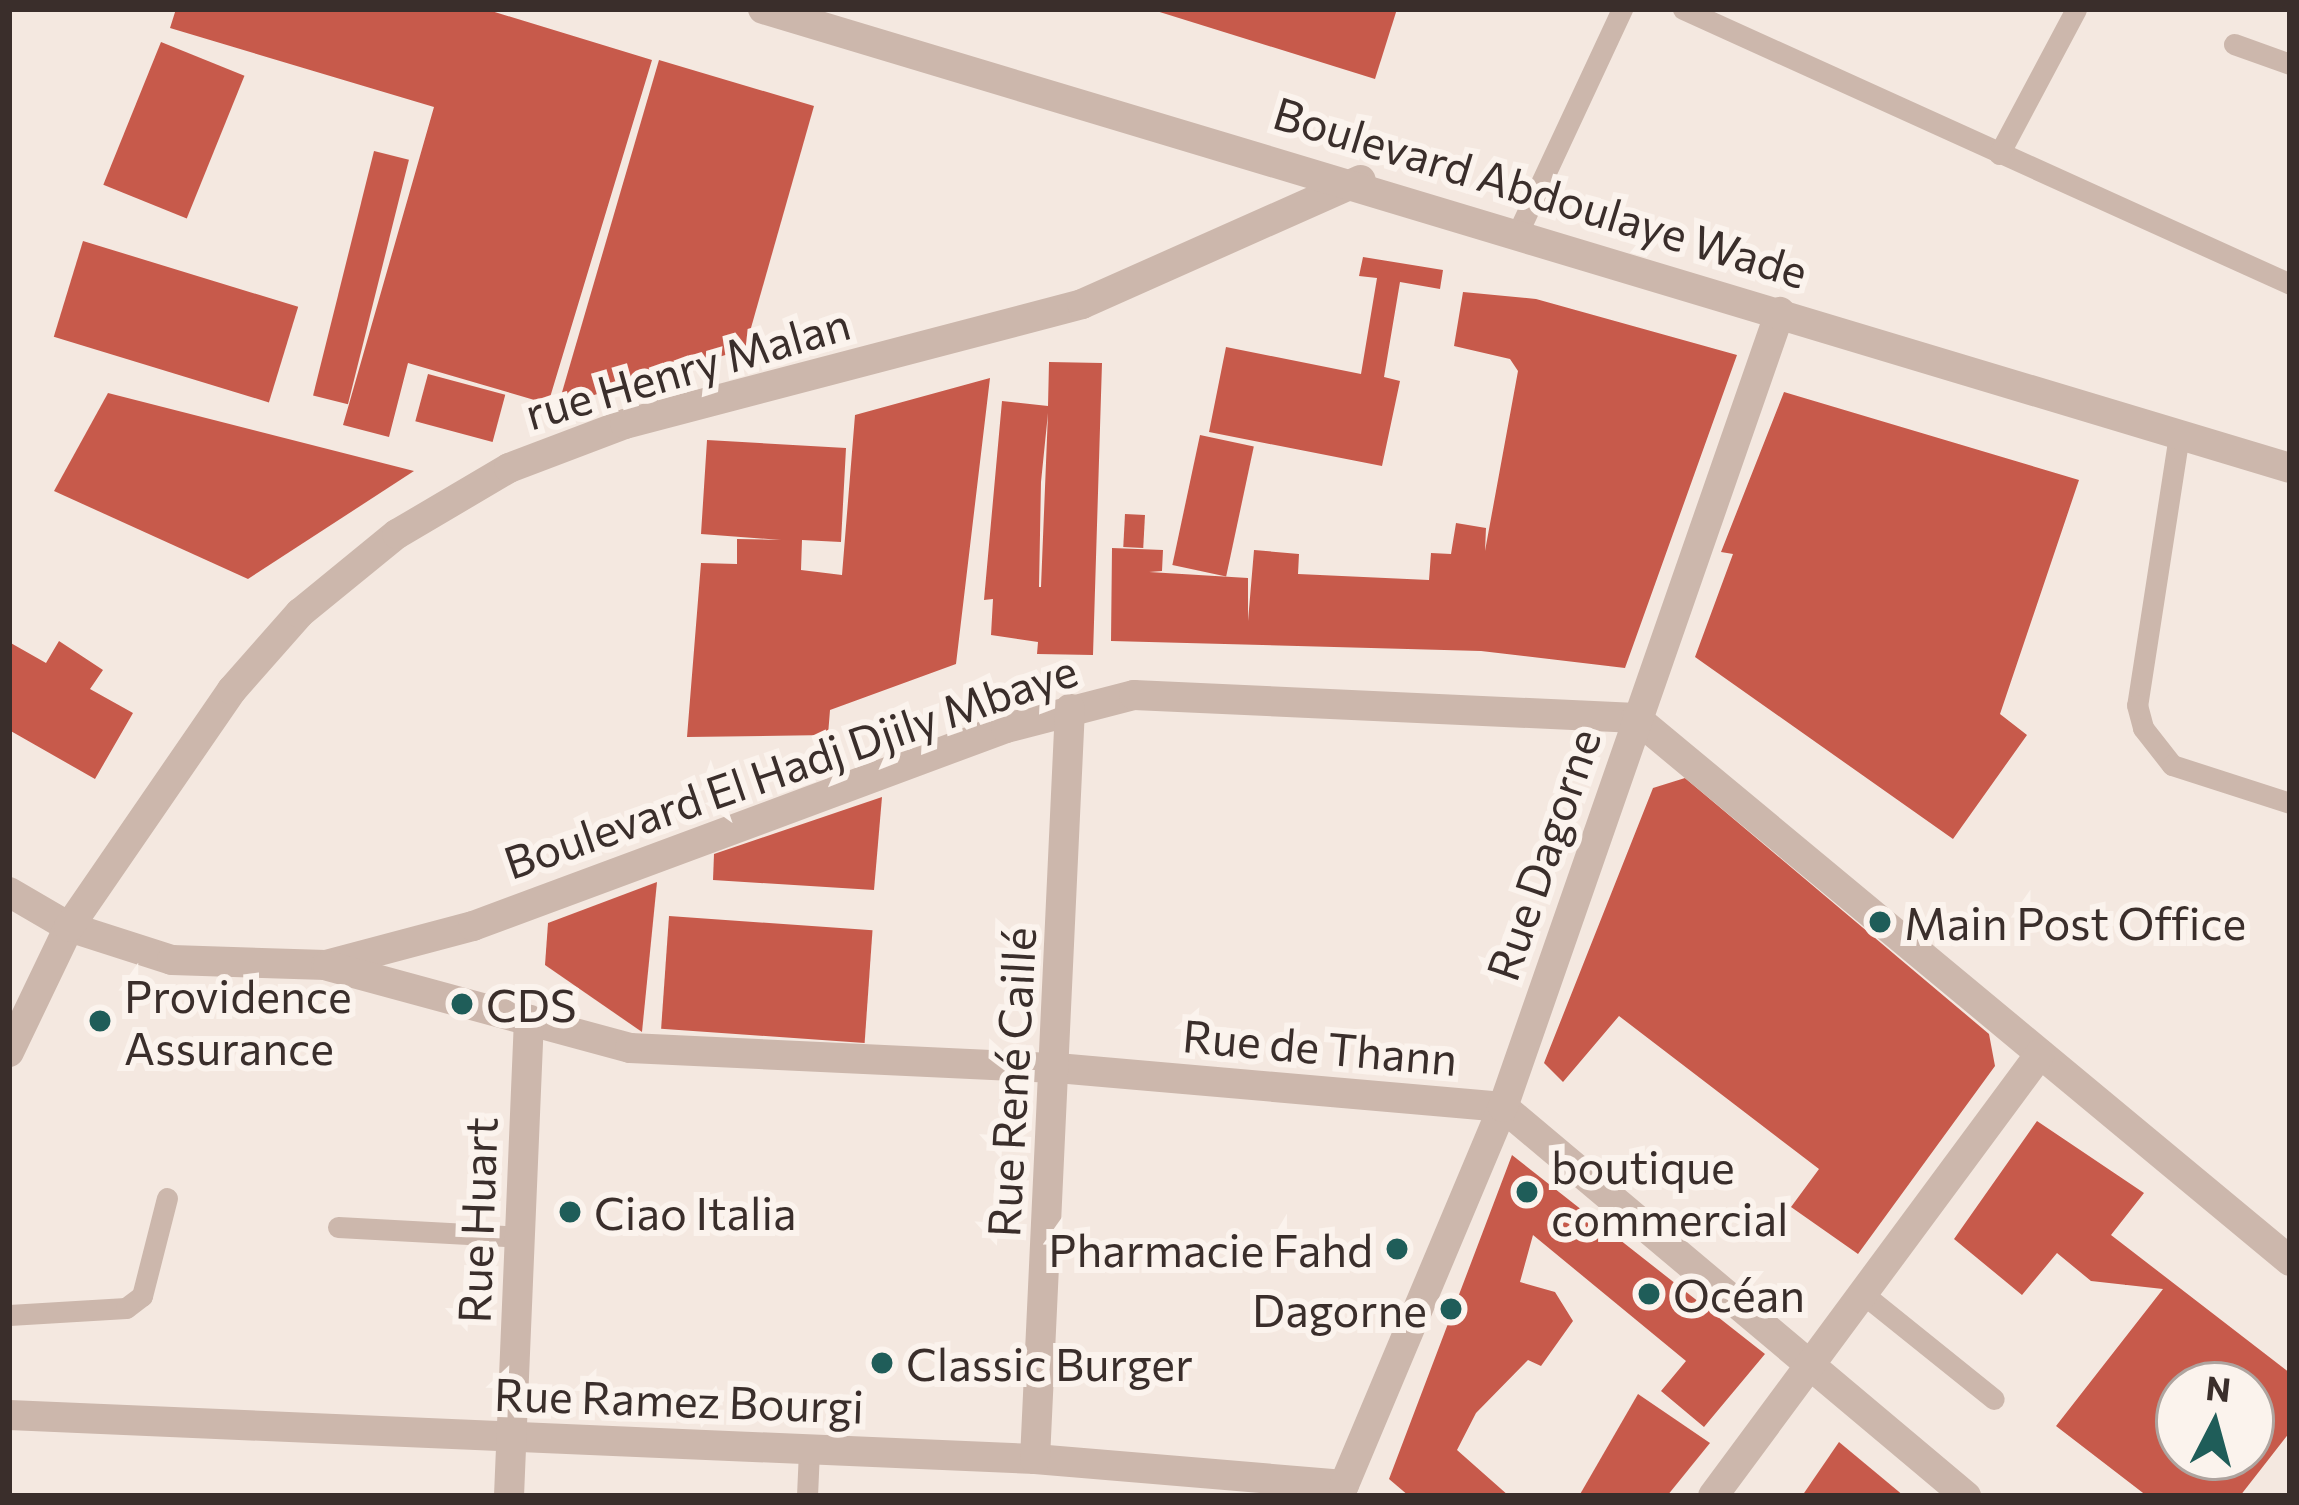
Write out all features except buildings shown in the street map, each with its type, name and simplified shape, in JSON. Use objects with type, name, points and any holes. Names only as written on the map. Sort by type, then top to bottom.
[{"type":"street","name":"Boulevard Abdoulaye Wade","points":[[763,9],[1361,181],[2290,468]]},
{"type":"street","name":"rue Henry Malan","points":[[9,1052],[19,1013],[69,927],[232,690],[300,613],[397,534],[509,468],[625,424],[1082,304],[1361,181]]},
{"type":"street","name":"Rue Dagorne","points":[[1351,1491],[1503,1107],[1780,312]]},
{"type":"street","name":"Boulevard El Hadj Djily Mbaye","points":[[9,892],[69,927],[172,960],[326,965],[472,926],[1070,709],[1134,694],[1636,718]]},
{"type":"street","name":"Rue René Caillé","points":[[1035,1459],[1058,1068],[1070,709]]},
{"type":"street","points":[[1636,718],[2290,1261]]},
{"type":"street","name":"Rue de Thann","points":[[326,965],[630,1048],[1058,1068],[1503,1107],[1805,1369],[1966,1496]]},
{"type":"street","name":"Rue Huart","points":[[509,1496],[529,1019]]},
{"type":"street","points":[[1713,1496],[2040,1054]]},
{"type":"street","name":"Rue Ramez Bourgi","points":[[9,1415],[1035,1459],[1351,1491]]},
{"type":"lane","points":[[1519,230],[1622,9]]},
{"type":"lane","points":[[1683,9],[2290,284]]},
{"type":"lane","points":[[1999,154],[2076,9]]},
{"type":"lane","points":[[2234,44],[2290,64]]},
{"type":"lane","points":[[2179,435],[2137,705],[2143,728],[2172,765],[2290,803]]},
{"type":"lane","points":[[9,1315],[126,1308],[142,1296],[167,1198]]},
{"type":"lane","points":[[338,1227],[520,1237]]},
{"type":"lane","points":[[1862,1293],[1994,1399]]},
{"type":"lane","points":[[807,1496],[808,1450]]},
{"type":"place","name":"Main Post Office","points":[[1880,922]]},
{"type":"place","name":"CDS","points":[[462,1004]]},
{"type":"place","name":"Providence Assurance","points":[[100,1021]]},
{"type":"place","name":"boutique commercial","points":[[1527,1192]]},
{"type":"place","name":"Ciao Italia","points":[[570,1212]]},
{"type":"place","name":"Pharmacie Fahd","points":[[1397,1249]]},
{"type":"place","name":"Océan","points":[[1649,1294]]},
{"type":"place","name":"Dagorne","points":[[1451,1309]]},
{"type":"place","name":"Classic Burger","points":[[882,1363]]}]
